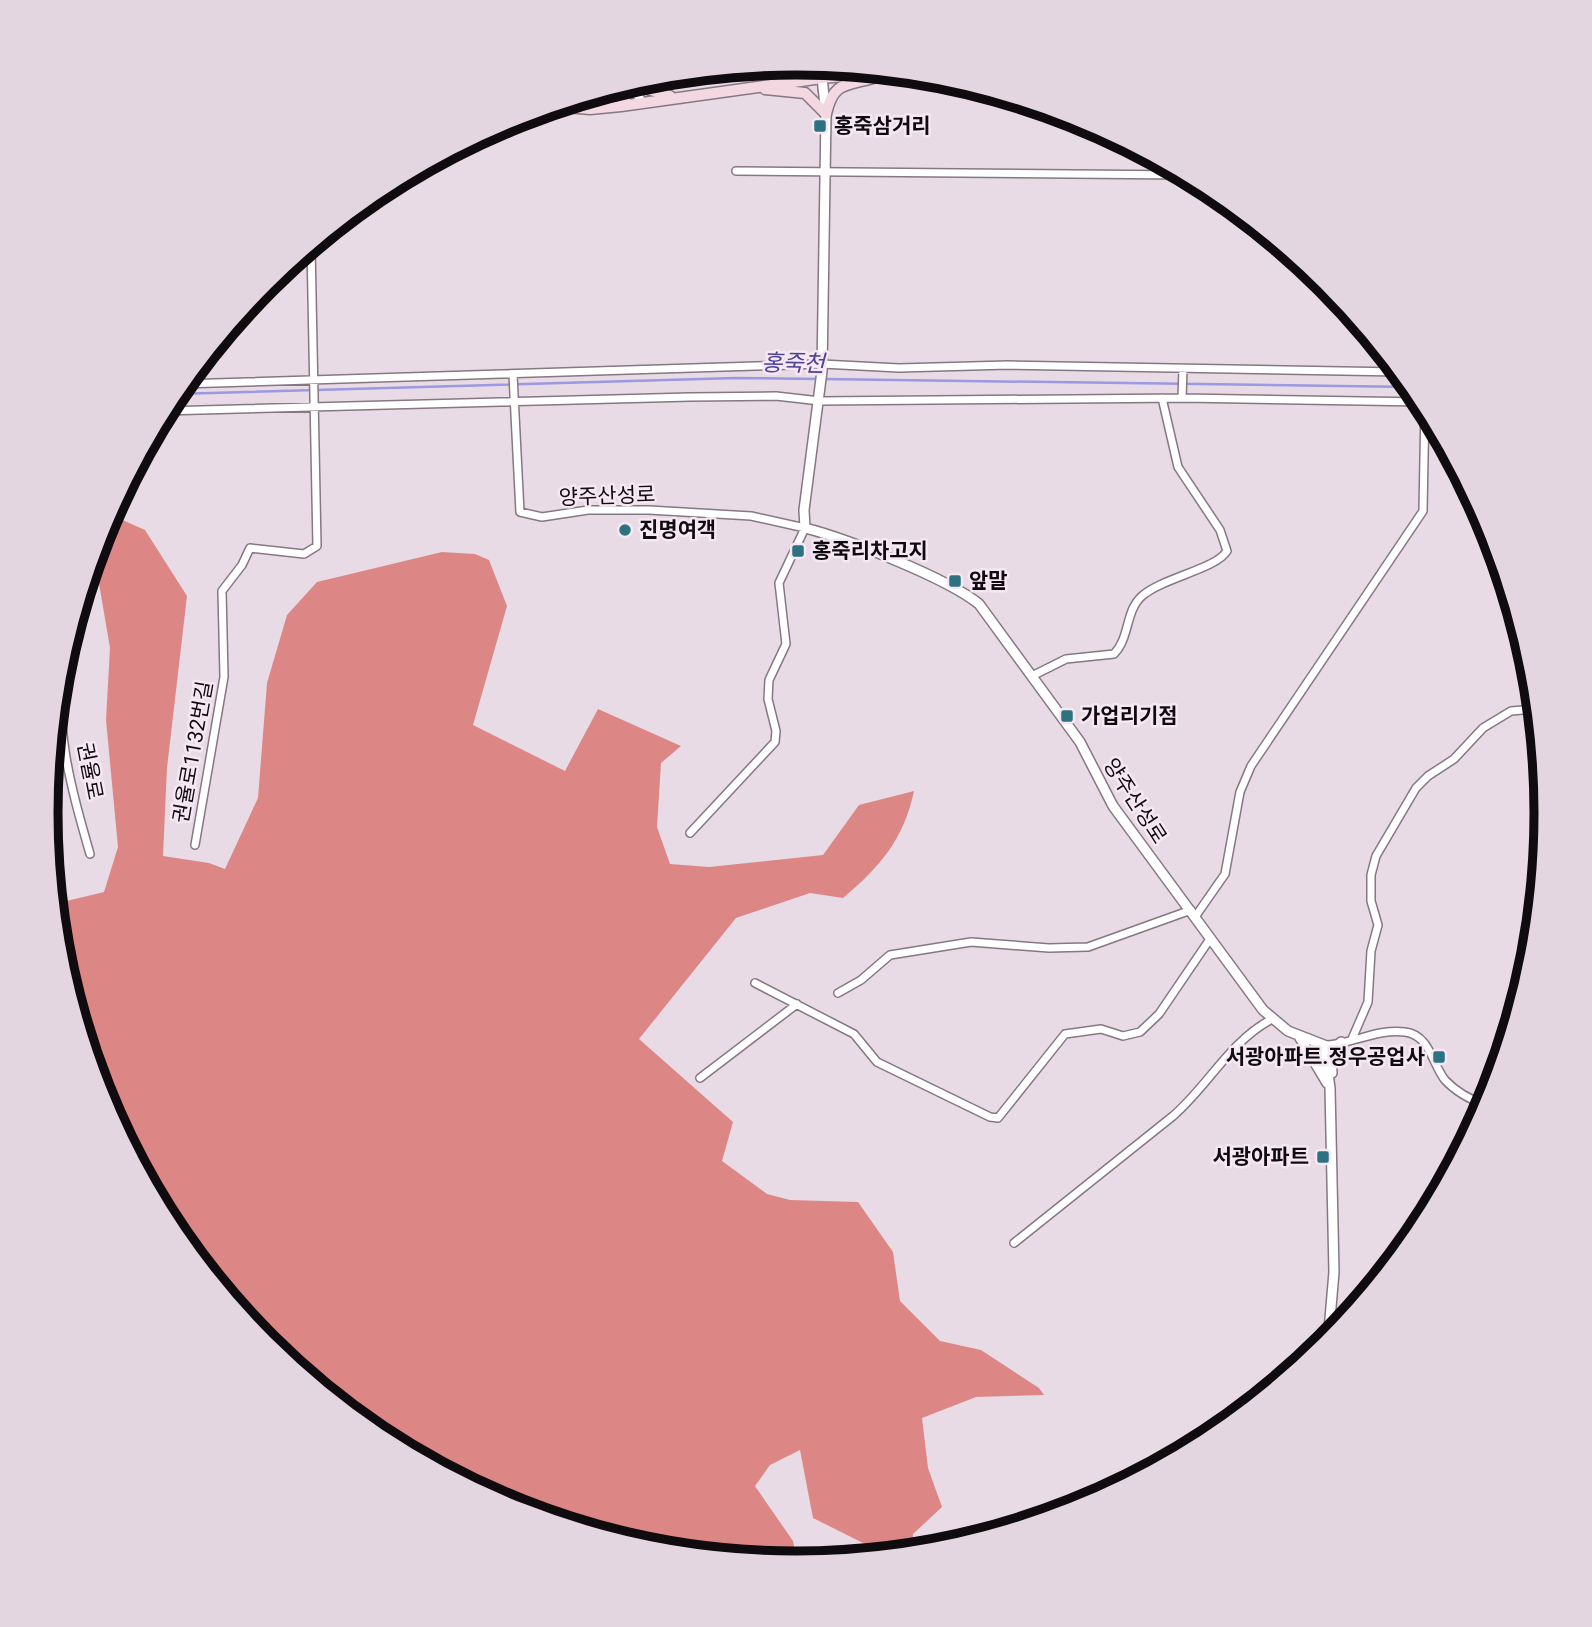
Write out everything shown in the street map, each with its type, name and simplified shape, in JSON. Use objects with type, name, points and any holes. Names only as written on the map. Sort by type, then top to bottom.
[{"type":"main road","points":[[585,106],[621,106],[836,77]]},
{"type":"main road","points":[[826,114],[830,97],[841,85],[868,80]]},
{"type":"main road","points":[[750,87],[805,93],[826,114]]},
{"type":"main road","points":[[650,90],[677,97]]},
{"type":"main road","points":[[621,106],[629,94]]},
{"type":"street","points":[[690,833],[775,741],[776,731],[768,699],[769,680],[786,644],[779,583],[805,528],[804,510],[820,401],[826,114],[822,78]]},
{"type":"street","points":[[638,92],[640,103]]},
{"type":"street","points":[[736,171],[1166,175]]},
{"type":"street","points":[[311,256],[314,406]]},
{"type":"street","points":[[196,383],[1007,365],[1388,372]]},
{"type":"street","points":[[1182,398],[1183,369]]},
{"type":"street","points":[[513,375],[515,402]]},
{"type":"street","points":[[177,411],[776,396],[820,401],[1182,398],[1410,404]]},
{"type":"street","points":[[1032,676],[1066,659],[1114,654],[1125,640],[1133,609],[1140,597],[1195,569],[1222,559],[1227,551],[1220,530],[1178,467],[1162,398]]},
{"type":"street","name":"양주산성로","points":[[515,402],[520,512],[542,517],[588,510],[649,510],[751,516],[805,528],[968,595],[979,604],[1080,742],[1113,806],[1272,1019],[1299,1037],[1324,1045],[1390,1031],[1412,1033],[1426,1046],[1447,1082],[1461,1094],[1476,1101]]},
{"type":"street","name":"권율로1132번길","points":[[195,845],[224,677],[222,591],[242,565],[250,548],[304,554],[317,546],[314,406]]},
{"type":"street","points":[[838,993],[861,980],[890,955],[971,942],[1049,948],[1088,947],[1193,914],[1225,874],[1240,792],[1251,766],[1423,511],[1424,426]]},
{"type":"street","points":[[1352,1039],[1368,1002],[1371,951],[1378,925],[1371,901],[1371,875],[1376,856],[1416,788],[1428,776],[1454,759],[1483,728],[1511,711],[1527,710]]},
{"type":"street","name":"권율로","points":[[63,729],[65,766],[90,854]]},
{"type":"street","points":[[755,982],[854,1034],[877,1062],[890,1066],[978,1112],[998,1118],[1065,1034],[1101,1029],[1123,1036],[1140,1032],[1159,1014],[1210,939]]},
{"type":"street","points":[[700,1078],[797,1004]]},
{"type":"street","points":[[1014,1243],[1194,1098],[1226,1056],[1257,1026],[1272,1019]]},
{"type":"street","points":[[1299,1037],[1330,1088]]},
{"type":"street","points":[[1330,1323],[1334,1272],[1331,1059],[1341,1042]]},
{"type":"street","points":[[1324,1045],[1330,1088]]},
{"type":"shaded area","points":[[120,519],[145,530],[187,596],[167,768],[163,856],[209,863],[225,869],[258,798],[267,683],[287,615],[317,582],[442,552],[475,554],[489,560],[507,606],[473,725],[565,771],[598,709],[681,746],[661,763],[657,827],[670,864],[709,867],[823,855],[859,805],[914,791],[904,824],[889,851],[843,898],[810,893],[736,918],[639,1039],[733,1122],[722,1161],[767,1194],[790,1200],[858,1202],[893,1252],[900,1301],[940,1341],[981,1350],[1039,1388],[1044,1395],[976,1397],[922,1418],[928,1468],[942,1507],[913,1534],[913,1542],[871,1547],[813,1518],[800,1450],[770,1465],[755,1486],[793,1541],[795,1552],[748,1550],[652,1538],[559,1513],[469,1476],[386,1427],[309,1369],[241,1300],[182,1224],[134,1140],[97,1051],[72,958],[63,902],[104,892],[118,847],[106,720],[110,648],[98,575]]},
{"type":"waterway","name":"홍죽천","points":[[189,394],[736,378],[818,379]]},
{"type":"waterway","name":"홍죽천","points":[[824,379],[1398,387]]},
{"type":"place","name":"홍죽삼거리","points":[[820,126]]},
{"type":"place","name":"진명여객","points":[[625,530]]},
{"type":"place","name":"홍죽리차고지","points":[[798,551]]},
{"type":"place","name":"앞말","points":[[955,581]]},
{"type":"place","name":"가업리기점","points":[[1067,716]]},
{"type":"place","name":"서광아파트.정우공업사","points":[[1439,1057]]},
{"type":"place","name":"서광아파트","points":[[1323,1157]]}]
